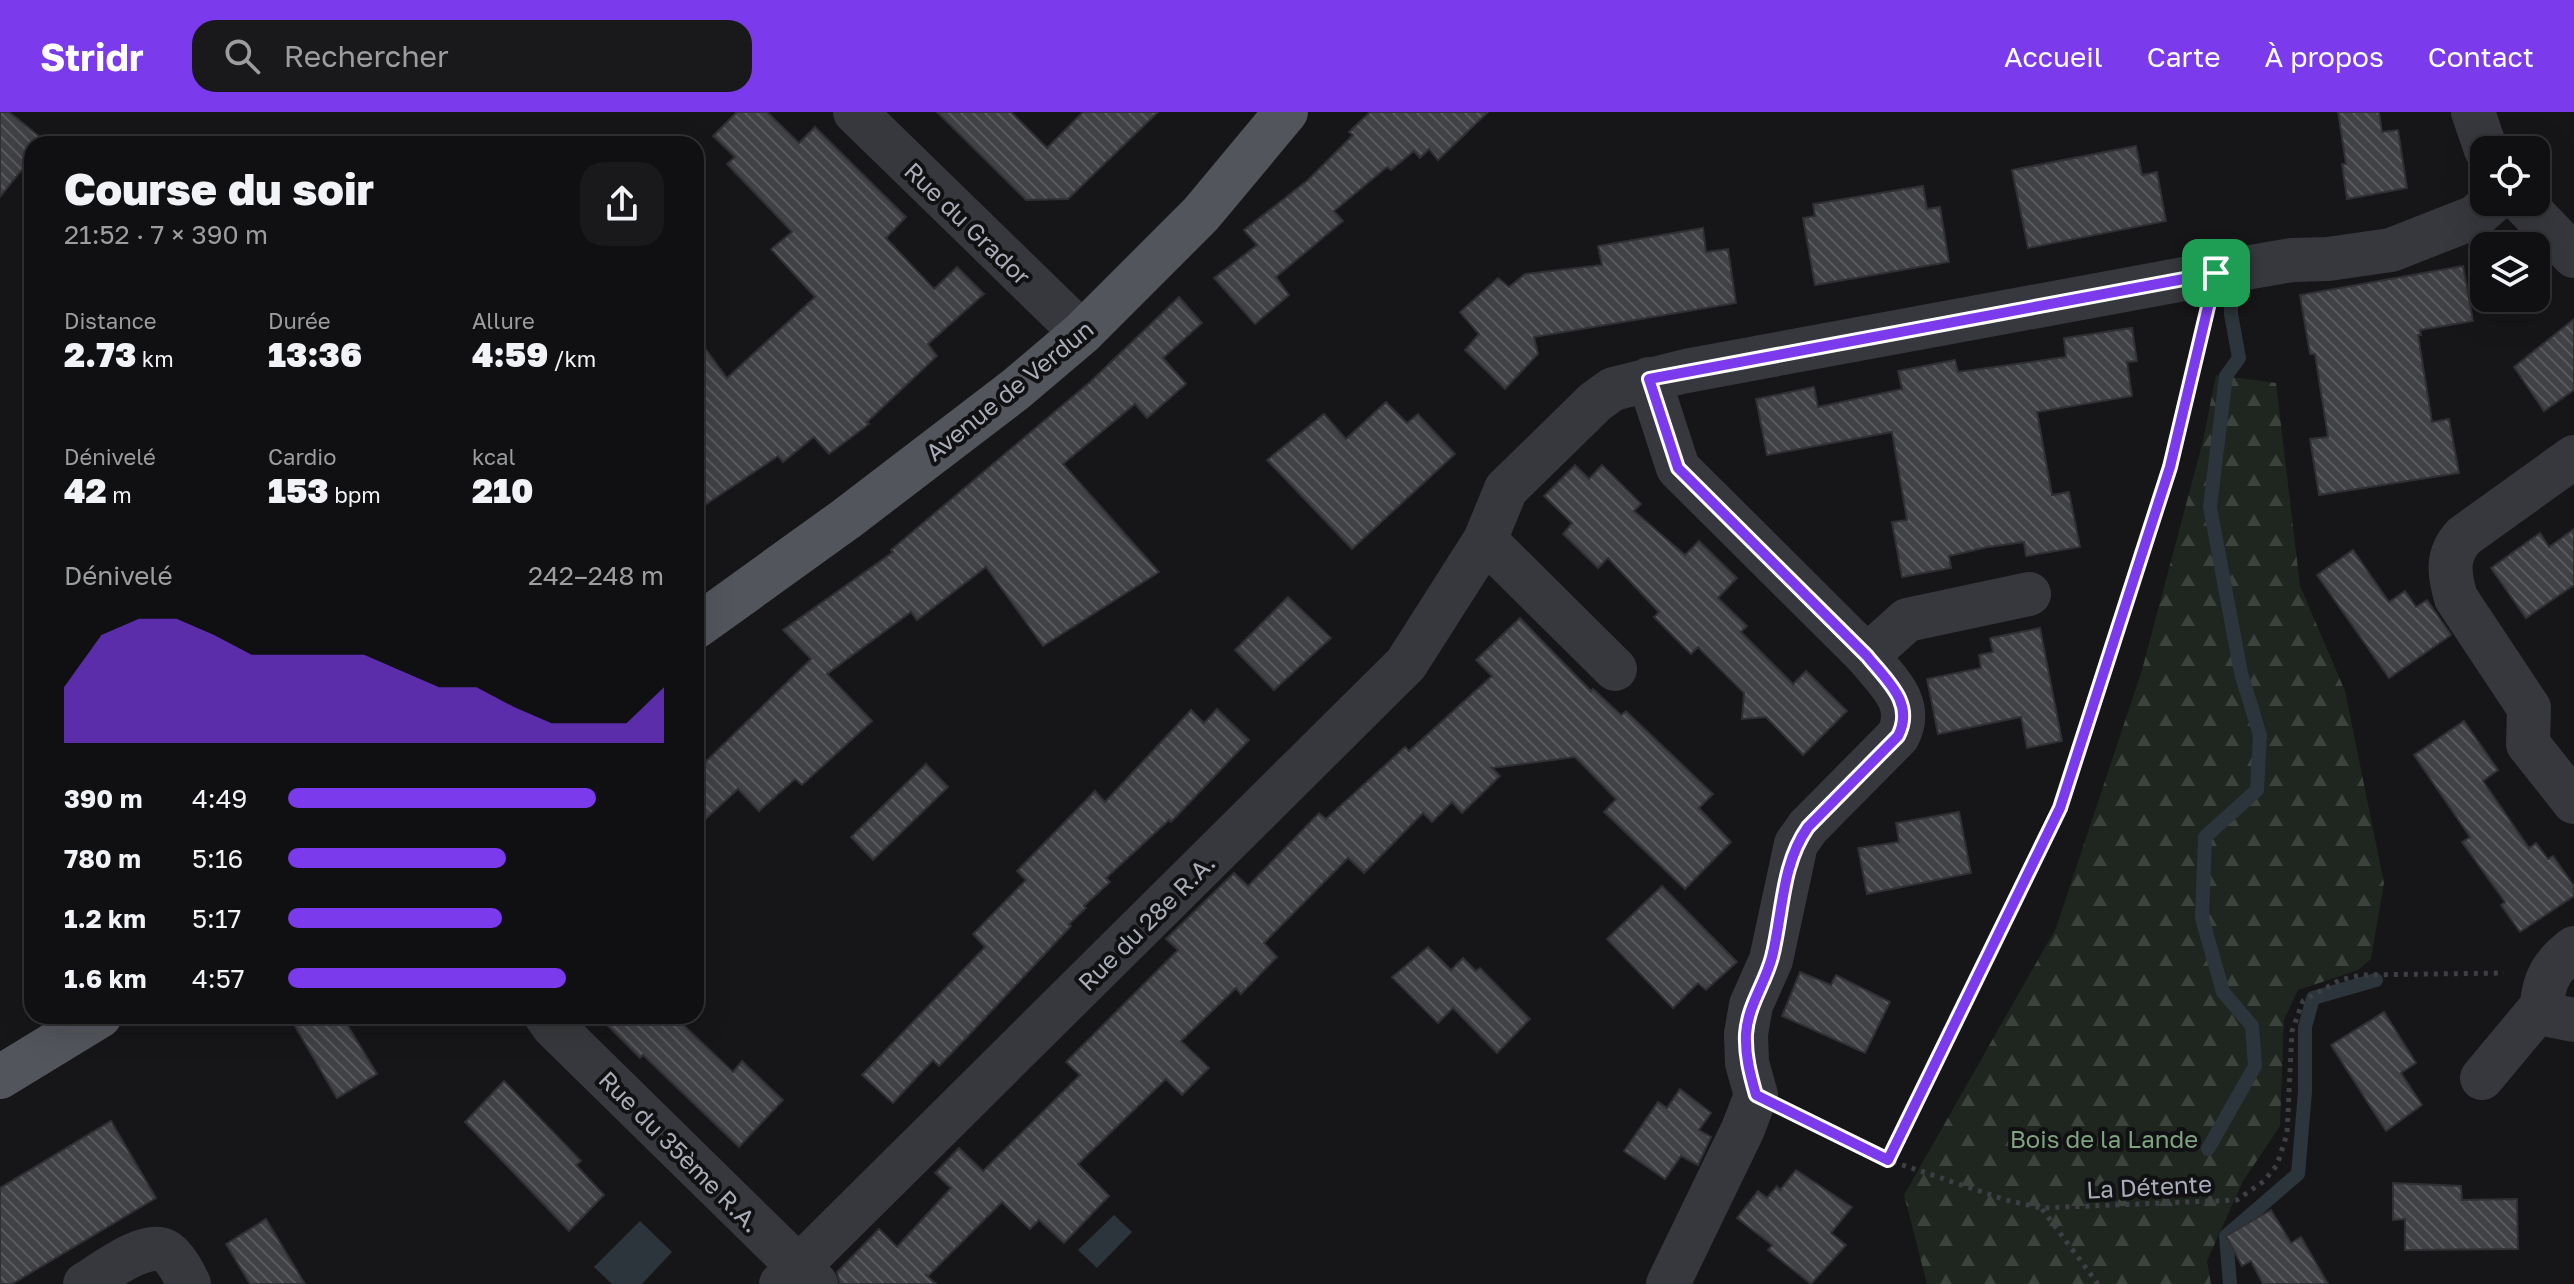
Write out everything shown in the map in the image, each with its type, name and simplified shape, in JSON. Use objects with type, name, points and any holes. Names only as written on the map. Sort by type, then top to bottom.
[{"type":"main road","name":"Avenue de Verdun","points":[[704,621],[846,519],[1016,389],[1082,333],[1201,214],[1286,112]]},
{"type":"main road","points":[[0,1077],[87,1024]]},
{"type":"street","name":"Rue du Grador","points":[[855,112],[1082,333]]},
{"type":"street","points":[[2473,112],[2481,136]]},
{"type":"street","name":"Rue du 28e R.A.","points":[[798,1278],[1406,664],[1485,540],[1506,489],[1595,402],[1613,389],[1649,379],[2216,273],[2292,260],[2328,259],[2391,250],[2476,216]]},
{"type":"street","points":[[2535,216],[2574,256]]},
{"type":"street","points":[[1649,379],[1678,468],[1867,656],[1894,689],[1905,721],[1898,736],[1808,827],[1796,844],[1771,960],[1751,1005],[1746,1034],[1747,1063],[1756,1095],[1736,1144],[1668,1284]]},
{"type":"street","points":[[2574,457],[2464,536],[2453,548],[2450,578],[2456,598],[2529,708],[2528,744],[2574,802]]},
{"type":"street","points":[[1485,540],[1615,669]]},
{"type":"street","points":[[1867,656],[1907,620],[2029,594]]},
{"type":"street","points":[[2482,1078],[2560,987]]},
{"type":"street","name":"Rue du 35ème R.A.","points":[[552,1024],[798,1278]]},
{"type":"street","points":[[85,1284],[141,1250],[160,1249],[169,1253],[189,1284]]},
{"type":"path","points":[[1888,1160],[2060,808],[2170,467],[2216,273]]},
{"type":"path","name":"La Détente","points":[[1756,1095],[1888,1160],[2006,1200],[2041,1208],[2237,1200],[2264,1181],[2277,1165],[2287,1134],[2292,1031],[2303,1001],[2340,980],[2361,975],[2423,972],[2560,987]]},
{"type":"path","points":[[2041,1208],[2098,1284]]},
{"type":"green space","name":"Bois de la Lande","points":[[2216,375],[2276,383],[2300,586],[2345,691],[2384,883],[2371,959],[2358,970],[2298,990],[2284,1020],[2280,1126],[2243,1181],[2207,1261],[2211,1284],[1927,1284],[1904,1195],[2056,928],[2142,670],[2203,441]]},
{"type":"shaded area","points":[[1114,1215],[1132,1232],[1097,1268],[1078,1250]]},
{"type":"shaded area","points":[[640,1221],[672,1252],[642,1284],[612,1284],[594,1267]]},
{"type":"building","points":[[0,112],[9,112],[39,136],[24,136],[24,167],[0,197]]},
{"type":"building","points":[[737,112],[767,112],[799,143],[815,127],[906,217],[886,238],[934,289],[957,267],[984,294],[928,344],[937,356],[867,422],[869,424],[829,454],[814,437],[783,462],[778,456],[704,506],[704,347],[727,378],[815,297],[771,249],[792,232],[727,164],[735,157],[713,136]]},
{"type":"building","points":[[937,112],[1011,112],[1047,148],[1083,112],[1158,112],[1068,199],[1026,200]]},
{"type":"building","points":[[1370,112],[1488,112],[1438,160],[1429,149],[1420,158],[1414,151],[1391,170],[1387,167],[1334,211],[1343,221],[1276,277],[1289,295],[1255,324],[1214,278],[1257,245],[1244,230],[1308,180],[1353,135],[1349,132]]},
{"type":"building","points":[[2338,112],[2379,112],[2382,132],[2398,130],[2407,188],[2347,199],[2342,164],[2346,164]]},
{"type":"building","points":[[2136,146],[2142,175],[2157,172],[2166,221],[2028,248],[2012,170]]},
{"type":"building","points":[[1923,186],[1927,209],[1940,207],[1949,262],[1815,285],[1803,218],[1815,216],[1813,204]]},
{"type":"building","points":[[1703,228],[1706,252],[1728,249],[1736,303],[1534,337],[1538,354],[1505,389],[1465,350],[1479,334],[1460,312],[1498,278],[1509,287],[1525,274],[1602,265],[1598,246]]},
{"type":"building","points":[[2463,266],[2473,321],[2420,330],[2421,335],[2418,335],[2432,422],[2449,419],[2459,473],[2319,495],[2310,439],[2328,437],[2315,354],[2310,354],[2300,295]]},
{"type":"building","points":[[1179,297],[1202,323],[1163,358],[1186,384],[1147,418],[1135,404],[1063,464],[1159,572],[1043,646],[986,567],[917,620],[911,612],[827,674],[872,721],[802,785],[795,779],[759,811],[738,789],[704,821],[704,763],[811,659],[783,630],[893,552],[891,550],[1090,382]]},
{"type":"building","points":[[2574,319],[2574,390],[2544,411],[2514,367]]},
{"type":"building","points":[[2132,328],[2137,361],[2127,362],[2132,396],[2037,412],[2052,495],[2069,492],[2080,547],[2026,556],[2024,542],[1988,547],[1949,556],[1951,568],[1902,577],[1892,522],[1907,520],[1892,432],[1767,455],[1756,399],[1814,387],[1818,407],[1902,389],[1898,371],[1955,360],[1958,372],[2066,357],[2064,338]]},
{"type":"building","points":[[1386,402],[1407,423],[1418,414],[1455,454],[1352,549],[1267,460],[1324,414],[1346,439]]},
{"type":"building","points":[[1575,465],[1589,479],[1602,465],[1641,504],[1634,511],[1685,555],[1699,541],[1737,578],[1718,598],[1747,626],[1741,632],[1793,684],[1806,671],[1847,711],[1803,755],[1766,717],[1742,719],[1744,693],[1698,647],[1691,654],[1654,617],[1659,612],[1608,558],[1598,568],[1563,534],[1572,523],[1544,496]]},
{"type":"building","points":[[2574,529],[2574,585],[2526,618],[2491,568],[2540,533],[2549,547]]},
{"type":"building","points":[[2353,550],[2389,602],[2405,591],[2416,607],[2427,600],[2451,635],[2389,678],[2317,575]]},
{"type":"building","points":[[1288,597],[1331,638],[1274,690],[1235,650]]},
{"type":"building","points":[[1520,618],[1591,691],[1593,689],[1621,715],[1626,711],[1713,794],[1699,808],[1731,842],[1685,889],[1604,812],[1616,799],[1575,757],[1492,768],[1500,776],[1462,813],[1452,802],[1432,822],[1423,813],[1364,873],[1348,858],[1264,943],[1277,957],[1241,994],[1236,988],[1181,1041],[1209,1068],[1182,1095],[1166,1079],[1078,1164],[1109,1196],[1064,1243],[1039,1220],[1030,1229],[1002,1202],[928,1276],[925,1274],[936,1284],[840,1284],[837,1272],[879,1229],[897,1247],[951,1188],[935,1173],[959,1148],[983,1171],[1080,1075],[1066,1062],[1178,950],[1166,939],[1234,873],[1248,886],[1319,813],[1326,819],[1405,747],[1409,751],[1492,676],[1476,660]]},
{"type":"building","points":[[2040,628],[2062,741],[2027,748],[2021,717],[1938,734],[1927,679],[1981,668],[1979,655],[1993,652],[1990,638]]},
{"type":"building","points":[[1217,709],[1249,740],[1171,822],[1169,820],[1106,878],[1110,882],[1084,906],[1086,908],[1069,924],[1071,926],[939,1066],[933,1060],[893,1103],[862,1075],[985,947],[973,934],[1026,880],[1017,871],[1095,791],[1105,802],[1191,710],[1204,723]]},
{"type":"building","points":[[2464,721],[2498,770],[2483,781],[2529,848],[2536,843],[2548,859],[2553,856],[2574,886],[2574,896],[2520,932],[2501,905],[2505,902],[2462,842],[2470,837],[2414,755]]},
{"type":"building","points":[[926,764],[948,787],[873,860],[851,837]]},
{"type":"building","points":[[1959,812],[1971,873],[1867,894],[1858,848],[1899,842],[1896,823]]},
{"type":"building","points":[[1662,886],[1737,962],[1706,990],[1698,983],[1673,1008],[1607,939]]},
{"type":"building","points":[[1428,947],[1451,970],[1463,958],[1476,971],[1480,968],[1530,1019],[1497,1053],[1453,1008],[1438,1023],[1392,977]]},
{"type":"building","points":[[1800,972],[1831,985],[1836,975],[1890,1002],[1865,1053],[1782,1016]]},
{"type":"building","points":[[2384,1012],[2416,1063],[2401,1073],[2422,1105],[2386,1131],[2331,1045]]},
{"type":"building","points":[[294,1024],[347,1024],[377,1074],[337,1098]]},
{"type":"building","points":[[606,1024],[682,1024],[733,1072],[742,1061],[783,1100],[739,1147],[643,1055],[640,1058]]},
{"type":"building","points":[[504,1081],[581,1161],[576,1165],[604,1195],[569,1231],[465,1122]]},
{"type":"building","points":[[1680,1089],[1711,1113],[1699,1130],[1711,1137],[1698,1165],[1681,1156],[1665,1179],[1624,1151],[1658,1102],[1667,1108]]},
{"type":"building","points":[[111,1121],[156,1198],[12,1284],[0,1284],[0,1188]]},
{"type":"building","points":[[1796,1170],[1852,1207],[1831,1233],[1846,1245],[1811,1284],[1768,1250],[1772,1245],[1737,1218],[1758,1191],[1767,1198],[1777,1186],[1780,1190]]},
{"type":"building","points":[[2393,1183],[2461,1186],[2462,1200],[2517,1199],[2518,1249],[2405,1250],[2405,1219],[2393,1220]]},
{"type":"building","points":[[2271,1210],[2291,1243],[2301,1237],[2328,1284],[2263,1284],[2251,1261],[2242,1266],[2226,1236]]},
{"type":"building","points":[[266,1219],[305,1284],[250,1284],[226,1244]]},
{"type":"waterway","points":[[2208,1149],[2255,1066],[2252,1026],[2223,992],[2202,918],[2205,837],[2257,790],[2260,735],[2241,673],[2210,507],[2226,376],[2239,358],[2231,314],[2231,277]]},
{"type":"waterway","points":[[2230,1284],[2226,1236],[2298,1174],[2305,1092],[2305,1027],[2313,998],[2376,980]]},
{"type":"route","points":[[2216,273],[2170,467],[2060,808],[1888,1160],[1756,1095],[1747,1063],[1746,1034],[1751,1005],[1771,960],[1796,844],[1808,827],[1898,736],[1905,721],[1903,708],[1894,689],[1867,656],[1678,468],[1649,379],[2216,273]]}]
